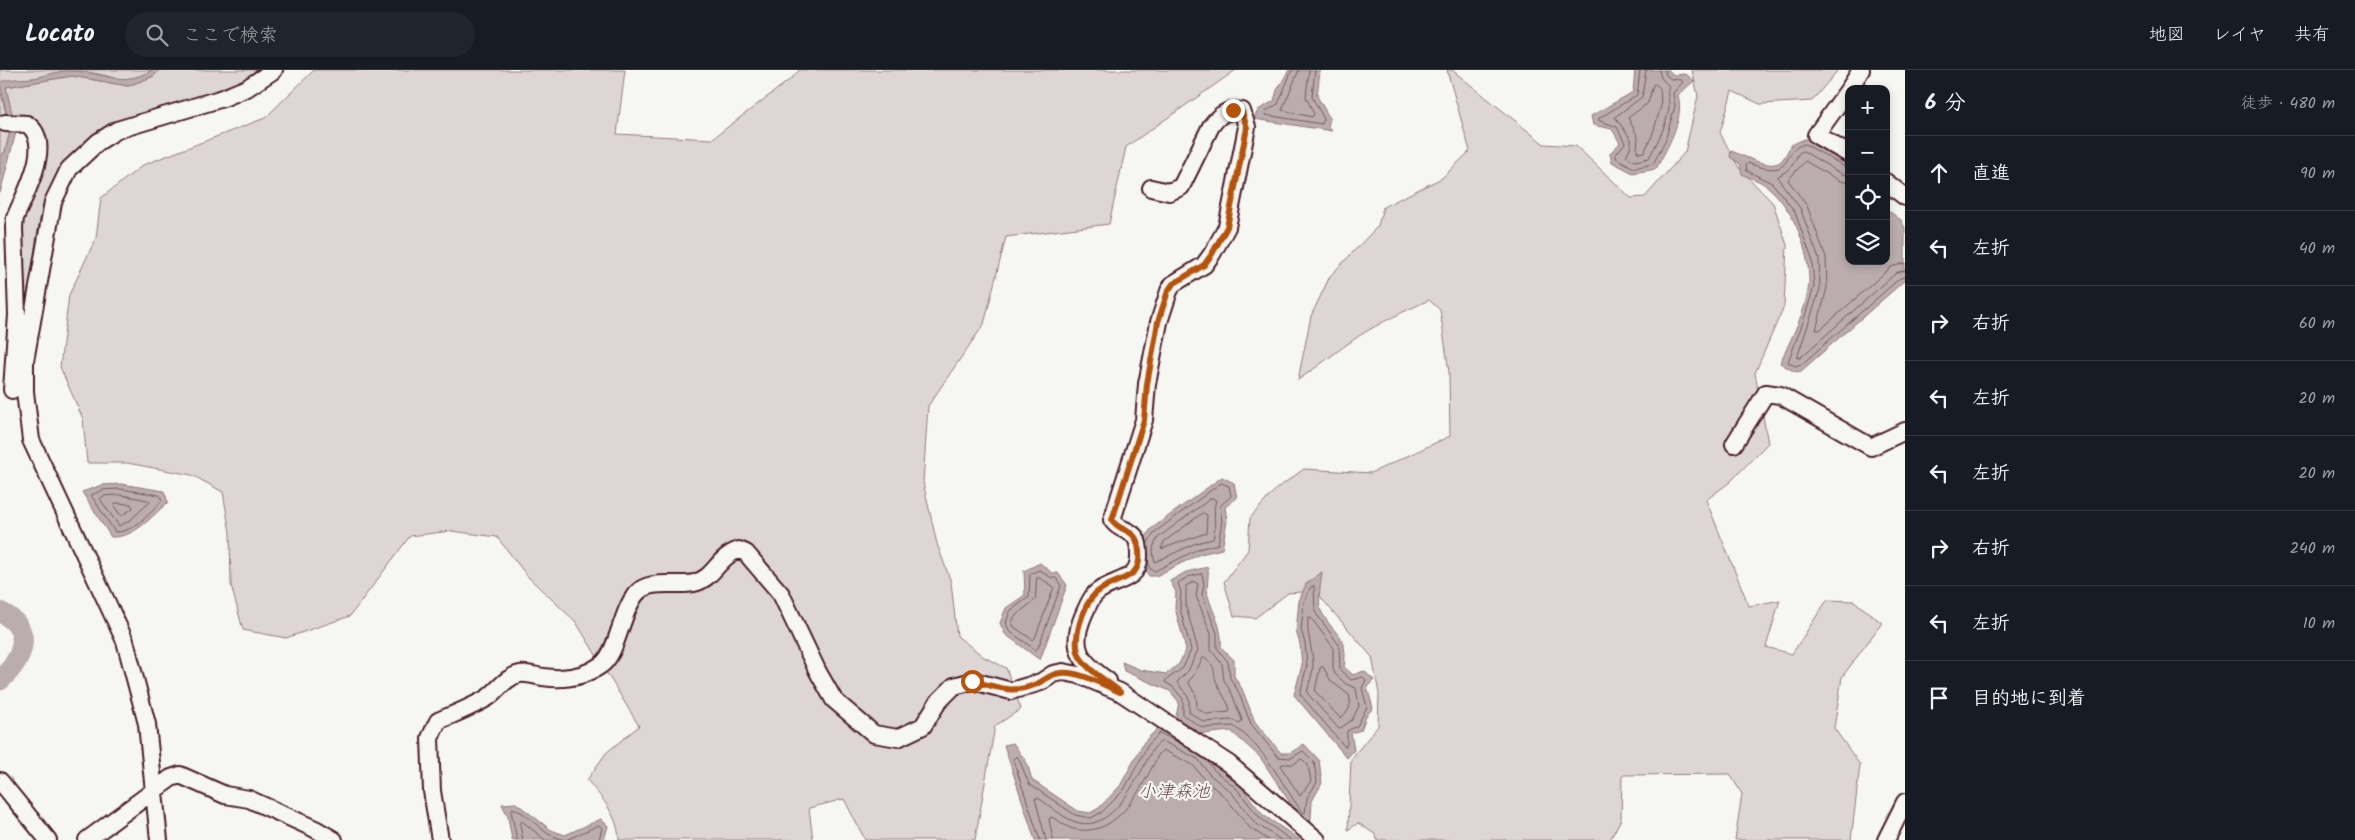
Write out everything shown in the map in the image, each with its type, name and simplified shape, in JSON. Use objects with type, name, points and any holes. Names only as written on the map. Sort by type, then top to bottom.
[{"type":"street","points":[[12,390],[25,361],[54,202],[69,169],[98,142],[117,130],[223,98],[247,88],[274,70]]},
{"type":"street","points":[[1852,85],[1861,70]]},
{"type":"street","points":[[1845,95],[1816,135],[1845,152]]},
{"type":"street","points":[[1151,188],[1169,192],[1181,186],[1211,126],[1217,118],[1223,113],[1233,110],[1242,112],[1247,128],[1227,227],[1204,265],[1173,284],[1168,291],[1158,322],[1147,384],[1144,420],[1112,520],[1115,524],[1130,530],[1136,537],[1140,558],[1138,568],[1130,577],[1095,594],[1080,622],[1076,641],[1080,657],[1090,668],[1120,692],[1229,764],[1318,840]]},
{"type":"street","points":[[5,123],[22,122],[31,126],[38,144],[38,159],[15,218],[17,315],[12,390],[31,440],[126,641],[147,724],[159,840]]},
{"type":"street","points":[[1890,185],[1905,197]]},
{"type":"street","points":[[1734,444],[1766,393],[1780,394],[1871,447],[1905,431]]},
{"type":"street","points":[[440,840],[432,791],[430,738],[438,721],[488,698],[504,682],[520,674],[558,679],[577,676],[602,665],[609,657],[628,604],[638,592],[651,585],[695,583],[709,576],[723,558],[739,550],[746,553],[781,594],[818,672],[834,700],[874,734],[898,738],[923,726],[938,702],[954,686],[972,681],[1012,691],[1024,689],[1054,674],[1063,672],[1079,675],[1120,692]]},
{"type":"street","points":[[86,840],[171,778],[180,775],[225,795],[249,799],[315,829],[334,840]]},
{"type":"street","points":[[0,781],[48,840]]},
{"type":"street","points":[[1886,840],[1905,802]]},
{"type":"shaded area","points":[[0,70],[152,70],[133,78],[125,79],[94,73],[71,72],[13,80],[0,84]]},
{"type":"shaded area","points":[[159,70],[264,70],[246,81],[95,135],[74,152],[64,163],[48,194],[38,229],[28,299],[20,298],[17,237],[35,179],[30,119],[25,115],[12,116],[6,87],[72,76],[128,86],[154,76]]},
{"type":"shaded area","points":[[314,70],[625,70],[617,134],[712,139],[792,78],[799,70],[1236,70],[1126,147],[1109,224],[1006,237],[984,324],[928,406],[923,482],[937,544],[951,582],[957,636],[984,657],[1006,668],[1021,709],[995,726],[975,840],[865,840],[844,799],[809,808],[813,840],[619,840],[616,823],[612,815],[587,780],[606,753],[639,726],[576,622],[528,577],[497,537],[451,531],[410,536],[350,616],[286,638],[243,630],[231,585],[230,533],[223,492],[192,475],[127,463],[87,463],[83,419],[60,367],[69,295],[96,238],[101,198],[143,165],[265,118]]},
{"type":"shaded area","points":[[1447,70],[1452,70],[1544,144],[1576,146],[1631,198],[1645,197],[1685,152],[1698,96],[1692,70],[1838,70],[1812,101],[1760,104],[1732,91],[1720,133],[1739,168],[1773,203],[1787,245],[1784,306],[1755,373],[1768,443],[1730,482],[1706,500],[1749,606],[1780,600],[1766,647],[1792,654],[1827,600],[1854,601],[1882,623],[1842,677],[1834,728],[1860,765],[1851,840],[1735,840],[1742,794],[1730,774],[1622,775],[1621,819],[1610,840],[1377,840],[1376,835],[1358,823],[1348,830],[1351,759],[1378,726],[1379,694],[1372,657],[1315,591],[1288,593],[1255,618],[1234,616],[1224,582],[1248,550],[1250,518],[1276,489],[1304,469],[1371,473],[1450,436],[1449,372],[1440,310],[1429,300],[1367,331],[1298,380],[1311,316],[1330,276],[1378,226],[1383,207],[1442,178],[1470,151]]},
{"type":"shaded area","points":[[0,89],[10,131],[5,152],[0,156]]},
{"type":"water","points":[[152,70],[159,70],[154,76],[128,86],[72,76],[6,87],[16,132],[0,193],[0,156],[5,152],[10,131],[0,82],[13,79],[35,78],[68,71],[84,72],[112,78],[131,78]]},
{"type":"water","points":[[1289,70],[1320,71],[1317,96],[1330,119],[1328,126],[1332,131],[1254,119],[1258,110],[1274,101],[1277,90]]},
{"type":"water","points":[[1635,70],[1668,70],[1674,75],[1686,74],[1694,81],[1678,95],[1680,104],[1677,123],[1670,143],[1656,169],[1633,173],[1612,162],[1610,153],[1620,143],[1612,129],[1593,125],[1591,116],[1633,92]]},
{"type":"water","points":[[1807,138],[1813,144],[1845,164],[1845,265],[1890,265],[1890,212],[1901,220],[1905,228],[1905,280],[1800,372],[1793,371],[1780,363],[1798,325],[1808,294],[1809,272],[1807,258],[1799,232],[1786,207],[1778,197],[1763,183],[1742,174],[1740,164],[1730,157],[1731,151],[1763,163],[1775,164],[1782,160],[1791,145]]},
{"type":"water","points":[[1222,477],[1234,483],[1237,498],[1225,507],[1227,521],[1222,549],[1200,554],[1156,576],[1149,576],[1142,558],[1147,534],[1151,529]]},
{"type":"water","points":[[121,484],[164,491],[168,502],[142,526],[128,534],[111,537],[82,492],[102,485]]},
{"type":"water","points":[[1040,563],[1052,573],[1058,573],[1067,585],[1040,660],[1005,634],[1000,623],[1006,608],[1025,595],[1024,571]]},
{"type":"water","points":[[1208,567],[1207,593],[1221,633],[1221,647],[1234,660],[1234,676],[1242,689],[1255,722],[1281,753],[1290,753],[1304,744],[1319,760],[1322,783],[1312,801],[1310,833],[1260,757],[1231,731],[1201,734],[1176,717],[1179,702],[1170,691],[1124,671],[1122,662],[1141,670],[1166,674],[1179,664],[1186,649],[1175,608],[1176,592],[1170,581],[1186,572]]},
{"type":"water","points":[[1322,572],[1319,603],[1321,611],[1342,642],[1345,656],[1344,667],[1353,675],[1364,671],[1374,680],[1367,687],[1373,708],[1366,716],[1361,730],[1351,733],[1354,750],[1347,758],[1294,695],[1302,665],[1300,644],[1296,631],[1299,601],[1306,584]]},
{"type":"water","name":"小津森池","points":[[1160,726],[1205,750],[1217,766],[1240,785],[1263,815],[1300,840],[1035,840],[1004,745],[1013,743],[1027,763],[1032,780],[1078,811],[1090,813],[1099,808],[1120,786],[1144,742]]},
{"type":"water","points":[[516,803],[551,830],[565,835],[601,819],[608,826],[604,840],[512,840],[508,817],[502,804]]},
{"type":"waterway","points":[[0,612],[11,619],[22,635],[20,654],[15,663],[0,680]]},
{"type":"route","points":[[972,681],[1012,691],[1024,689],[1042,682],[1054,674],[1063,672],[1079,675],[1120,692],[1090,668],[1080,657],[1076,641],[1080,622],[1095,594],[1111,584],[1130,577],[1138,568],[1140,558],[1136,537],[1130,530],[1122,528],[1112,520],[1144,420],[1147,384],[1158,322],[1168,291],[1173,284],[1204,265],[1227,227],[1247,128],[1242,112],[1233,110]]}]
